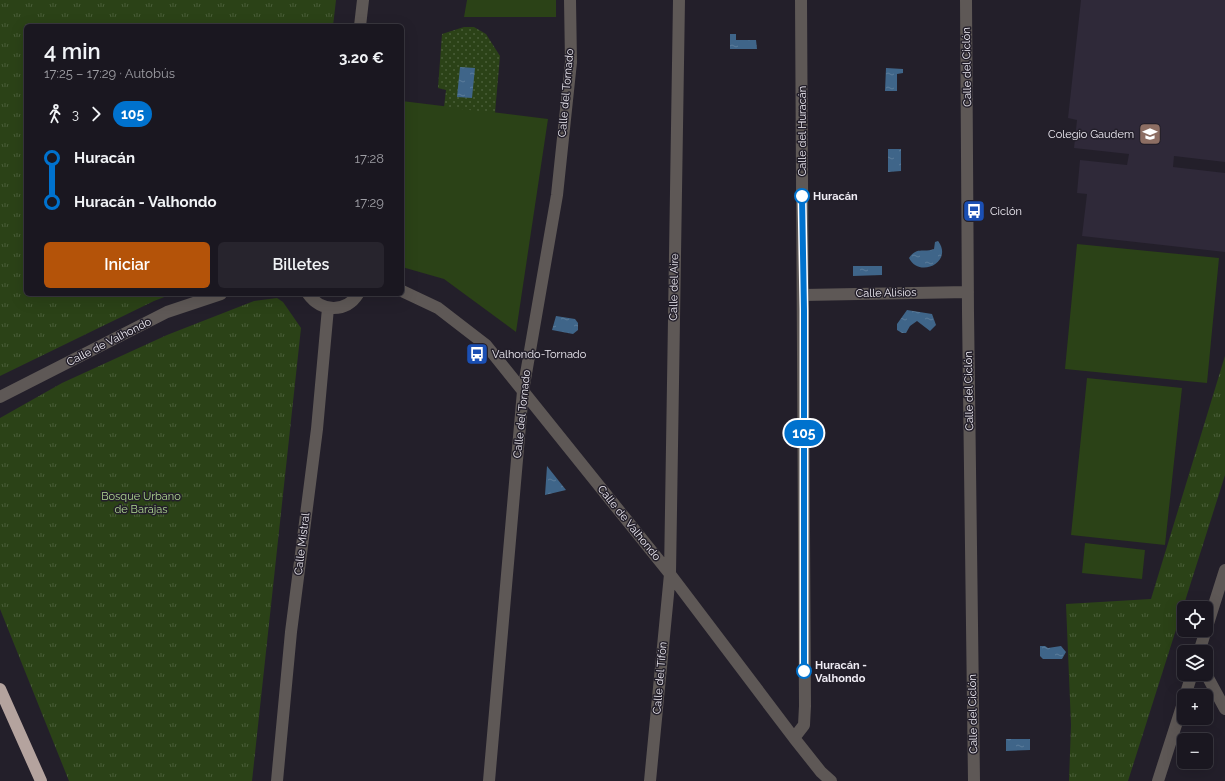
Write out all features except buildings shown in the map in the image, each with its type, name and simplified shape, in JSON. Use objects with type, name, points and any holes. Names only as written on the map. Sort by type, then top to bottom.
[{"type":"highway","points":[[0,689],[41,781]]},
{"type":"street","points":[[360,24],[363,0]]},
{"type":"street","name":"Calle del Tornado","points":[[489,781],[523,391],[557,195],[570,62],[570,0]]},
{"type":"street","name":"Calle del Aire","points":[[670,574],[679,0]]},
{"type":"street","name":"Calle del Huracán","points":[[794,738],[804,725],[805,706],[801,0]]},
{"type":"street","name":"Calle del Ciclón","points":[[966,0],[974,781]]},
{"type":"street","name":"Calle Alisios","points":[[803,295],[968,292]]},
{"type":"street","name":"Calle de Valhondo","points":[[404,293],[438,308],[481,340],[670,574],[794,738],[818,776],[831,781]]},
{"type":"street","name":"Calle de Valhondo","points":[[0,398],[167,312],[215,296]]},
{"type":"street","points":[[310,296],[317,304],[328,308],[338,308],[347,305],[355,300],[357,296]]},
{"type":"street","name":"Calle Mistral","points":[[277,781],[291,632],[317,429],[328,308]]},
{"type":"street","points":[[1201,645],[1225,570]]},
{"type":"street","name":"Calle del Tifón","points":[[650,781],[670,574]]},
{"type":"street","points":[[1210,681],[1225,709]]},
{"type":"street","points":[[1158,781],[1177,722]]},
{"type":"shaded area","name":"Colegio Gaudem","points":[[1081,0],[1225,0],[1225,162],[1174,156],[1173,167],[1225,173],[1225,252],[1082,236],[1087,194],[1077,193],[1080,160],[1127,165],[1129,154],[1074,148],[1077,120],[1068,118]]},
{"type":"green space","points":[[0,0],[336,0],[333,24],[24,24],[24,296],[167,296],[0,376]]},
{"type":"green space","points":[[467,0],[556,0],[556,17],[464,17]]},
{"type":"green space","points":[[464,27],[474,27],[486,34],[500,56],[495,113],[444,107],[446,90],[438,88],[442,34]]},
{"type":"green space","points":[[404,101],[548,119],[516,332],[444,279],[404,268]]},
{"type":"green space","points":[[1077,244],[1219,258],[1207,383],[1065,369]]},
{"type":"green space","name":"Bosque Urbano de Barajas","points":[[277,298],[283,302],[301,328],[252,781],[69,781],[0,609],[0,418],[62,383],[167,335],[254,301]]},
{"type":"green space","points":[[1225,356],[1225,475],[1185,601],[1177,601],[1177,626],[1128,781],[1069,781],[1071,725],[1066,604],[1151,599]]},
{"type":"green space","points":[[1087,378],[1182,388],[1165,545],[1071,535]]},
{"type":"green space","points":[[1085,543],[1145,550],[1142,579],[1082,573]]},
{"type":"water","points":[[730,34],[736,34],[736,40],[756,40],[757,49],[730,49]]},
{"type":"water","points":[[460,67],[475,68],[472,98],[457,97]]},
{"type":"water","points":[[886,68],[903,69],[903,73],[897,74],[897,91],[885,91]]},
{"type":"water","points":[[888,149],[901,149],[901,171],[888,172]]},
{"type":"water","points":[[938,241],[942,249],[942,255],[933,265],[920,267],[914,264],[909,258],[915,252],[934,249],[935,242]]},
{"type":"water","points":[[853,266],[882,266],[882,275],[853,276]]},
{"type":"water","points":[[907,310],[932,314],[936,325],[930,331],[917,321],[910,326],[906,333],[902,333],[897,330],[897,324]]},
{"type":"water","points":[[556,316],[575,319],[578,323],[578,330],[573,334],[552,330]]},
{"type":"water","points":[[547,466],[566,490],[545,495]]},
{"type":"water","points":[[1040,646],[1045,646],[1048,648],[1061,646],[1066,652],[1062,659],[1043,659],[1040,656]]},
{"type":"water","points":[[1006,739],[1030,739],[1030,750],[1006,751]]},
{"type":"bus line","name":"105","points":[[802,196],[804,310],[804,671]]},
{"type":"place","name":"Colegio Gaudem","points":[[1150,134]]},
{"type":"place","name":"Huracán","points":[[802,196]]},
{"type":"place","name":"Ciclón","points":[[974,211]]},
{"type":"place","name":"Valhondo-Tornado","points":[[477,354]]},
{"type":"place","name":"Huracán - Valhondo","points":[[804,671]]}]
